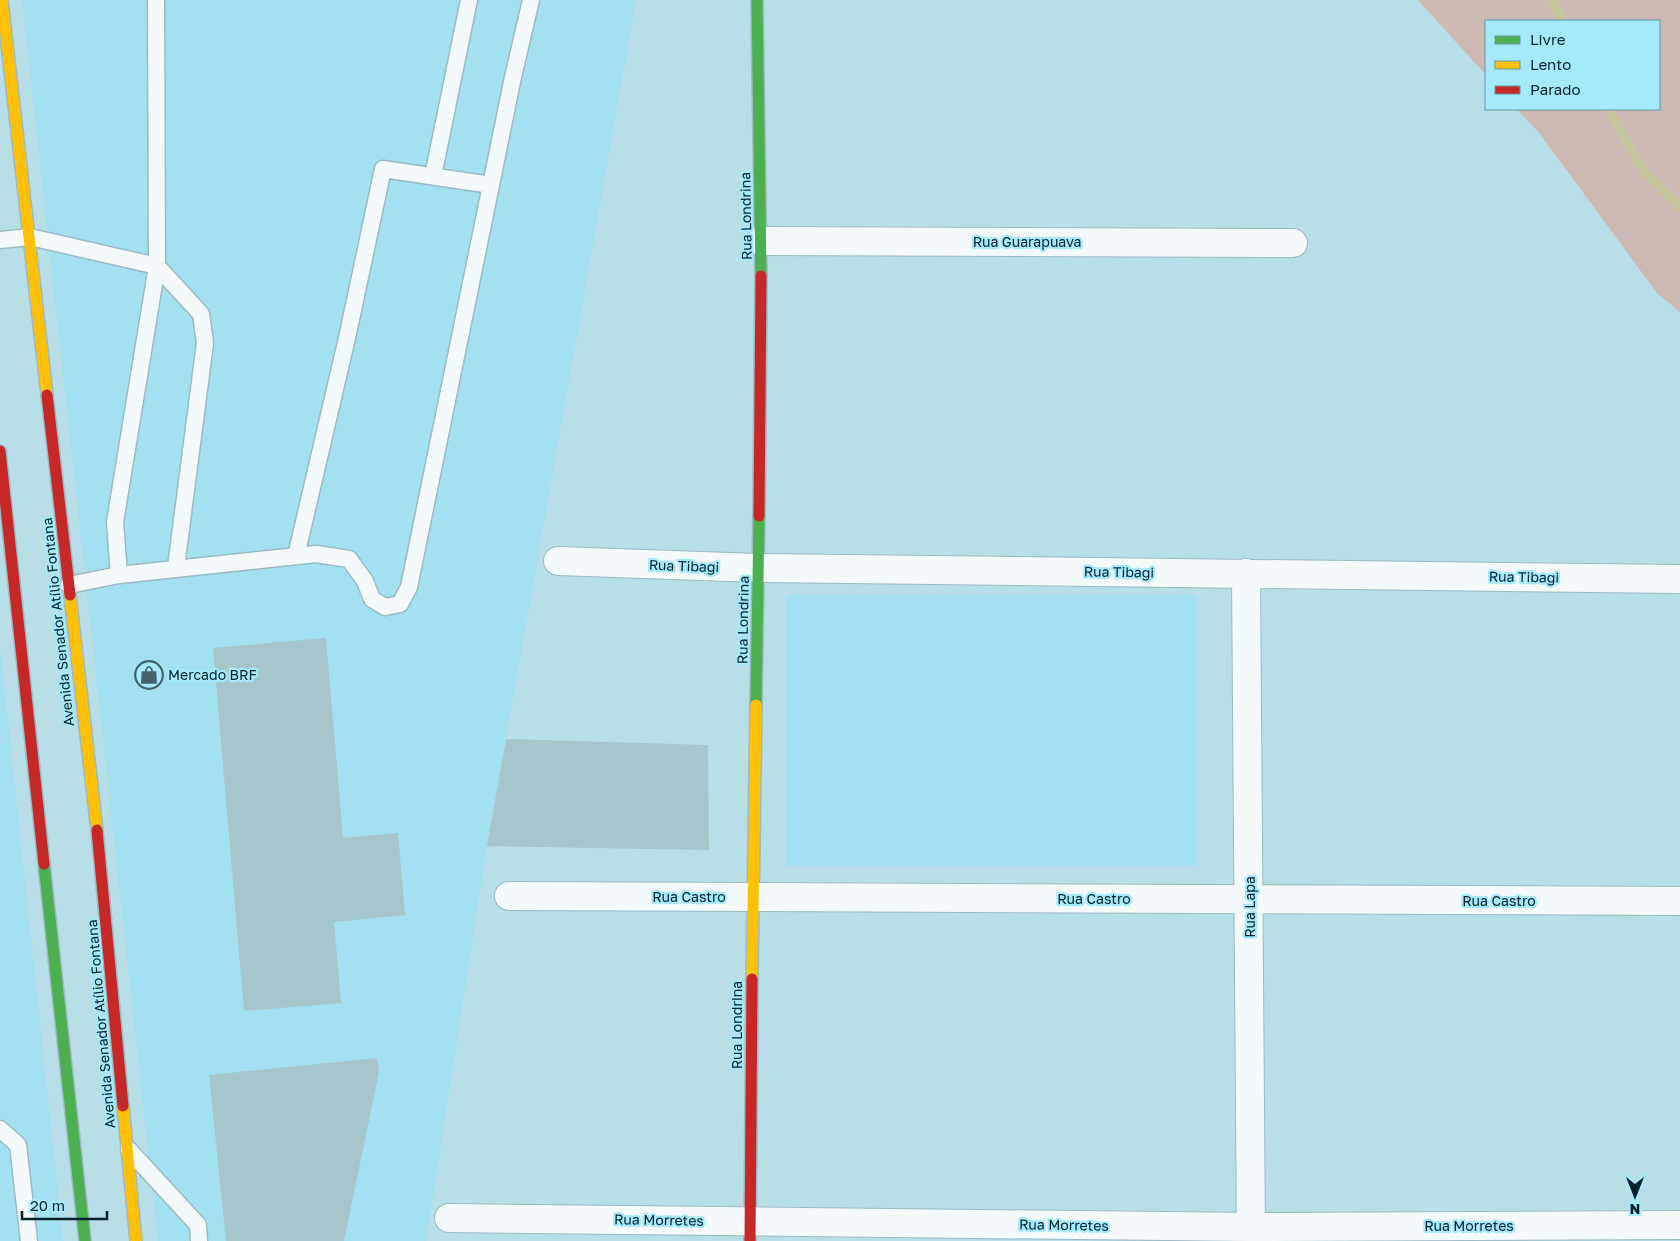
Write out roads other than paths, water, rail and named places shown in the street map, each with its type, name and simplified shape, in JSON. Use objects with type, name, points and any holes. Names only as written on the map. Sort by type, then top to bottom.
[{"type":"main road","name":"Avenida Senador Atílio Fontana","points":[[2,0],[100,858],[136,1241]]},
{"type":"main road","name":"Rua Londrina","points":[[750,1231],[752,898],[759,568],[761,241],[758,0]]},
{"type":"main road","points":[[0,451],[85,1241]]},
{"type":"street","name":"Rua Guarapuava","points":[[761,241],[1293,243]]},
{"type":"street","name":"Rua Tibagi","points":[[558,561],[759,568],[1680,579]]},
{"type":"street","name":"Rua Lapa","points":[[1246,573],[1250,899],[1251,1234]]},
{"type":"street","name":"Rua Castro","points":[[509,896],[1680,902]]},
{"type":"street","name":"Rua Morretes","points":[[449,1218],[750,1231],[1251,1234],[1680,1225]]},
{"type":"lane","points":[[119,574],[115,522],[157,266],[156,0]]},
{"type":"lane","points":[[433,176],[469,0]]},
{"type":"lane","points":[[69,585],[119,574],[316,554],[349,559],[365,581],[372,599],[385,607],[400,604],[409,587],[531,0]]},
{"type":"lane","points":[[296,556],[347,338],[383,169],[491,186]]},
{"type":"lane","points":[[0,240],[30,237],[157,266],[201,314],[205,343],[176,568]]},
{"type":"lane","points":[[0,1129],[18,1145],[29,1241]]},
{"type":"lane","points":[[128,1149],[198,1225],[199,1241]]},
{"type":"waterway","points":[[1552,0],[1562,20]]},
{"type":"waterway","points":[[1609,110],[1645,173],[1680,207]]},
{"type":"place","name":"Mercado BRF","points":[[149,675]]}]
